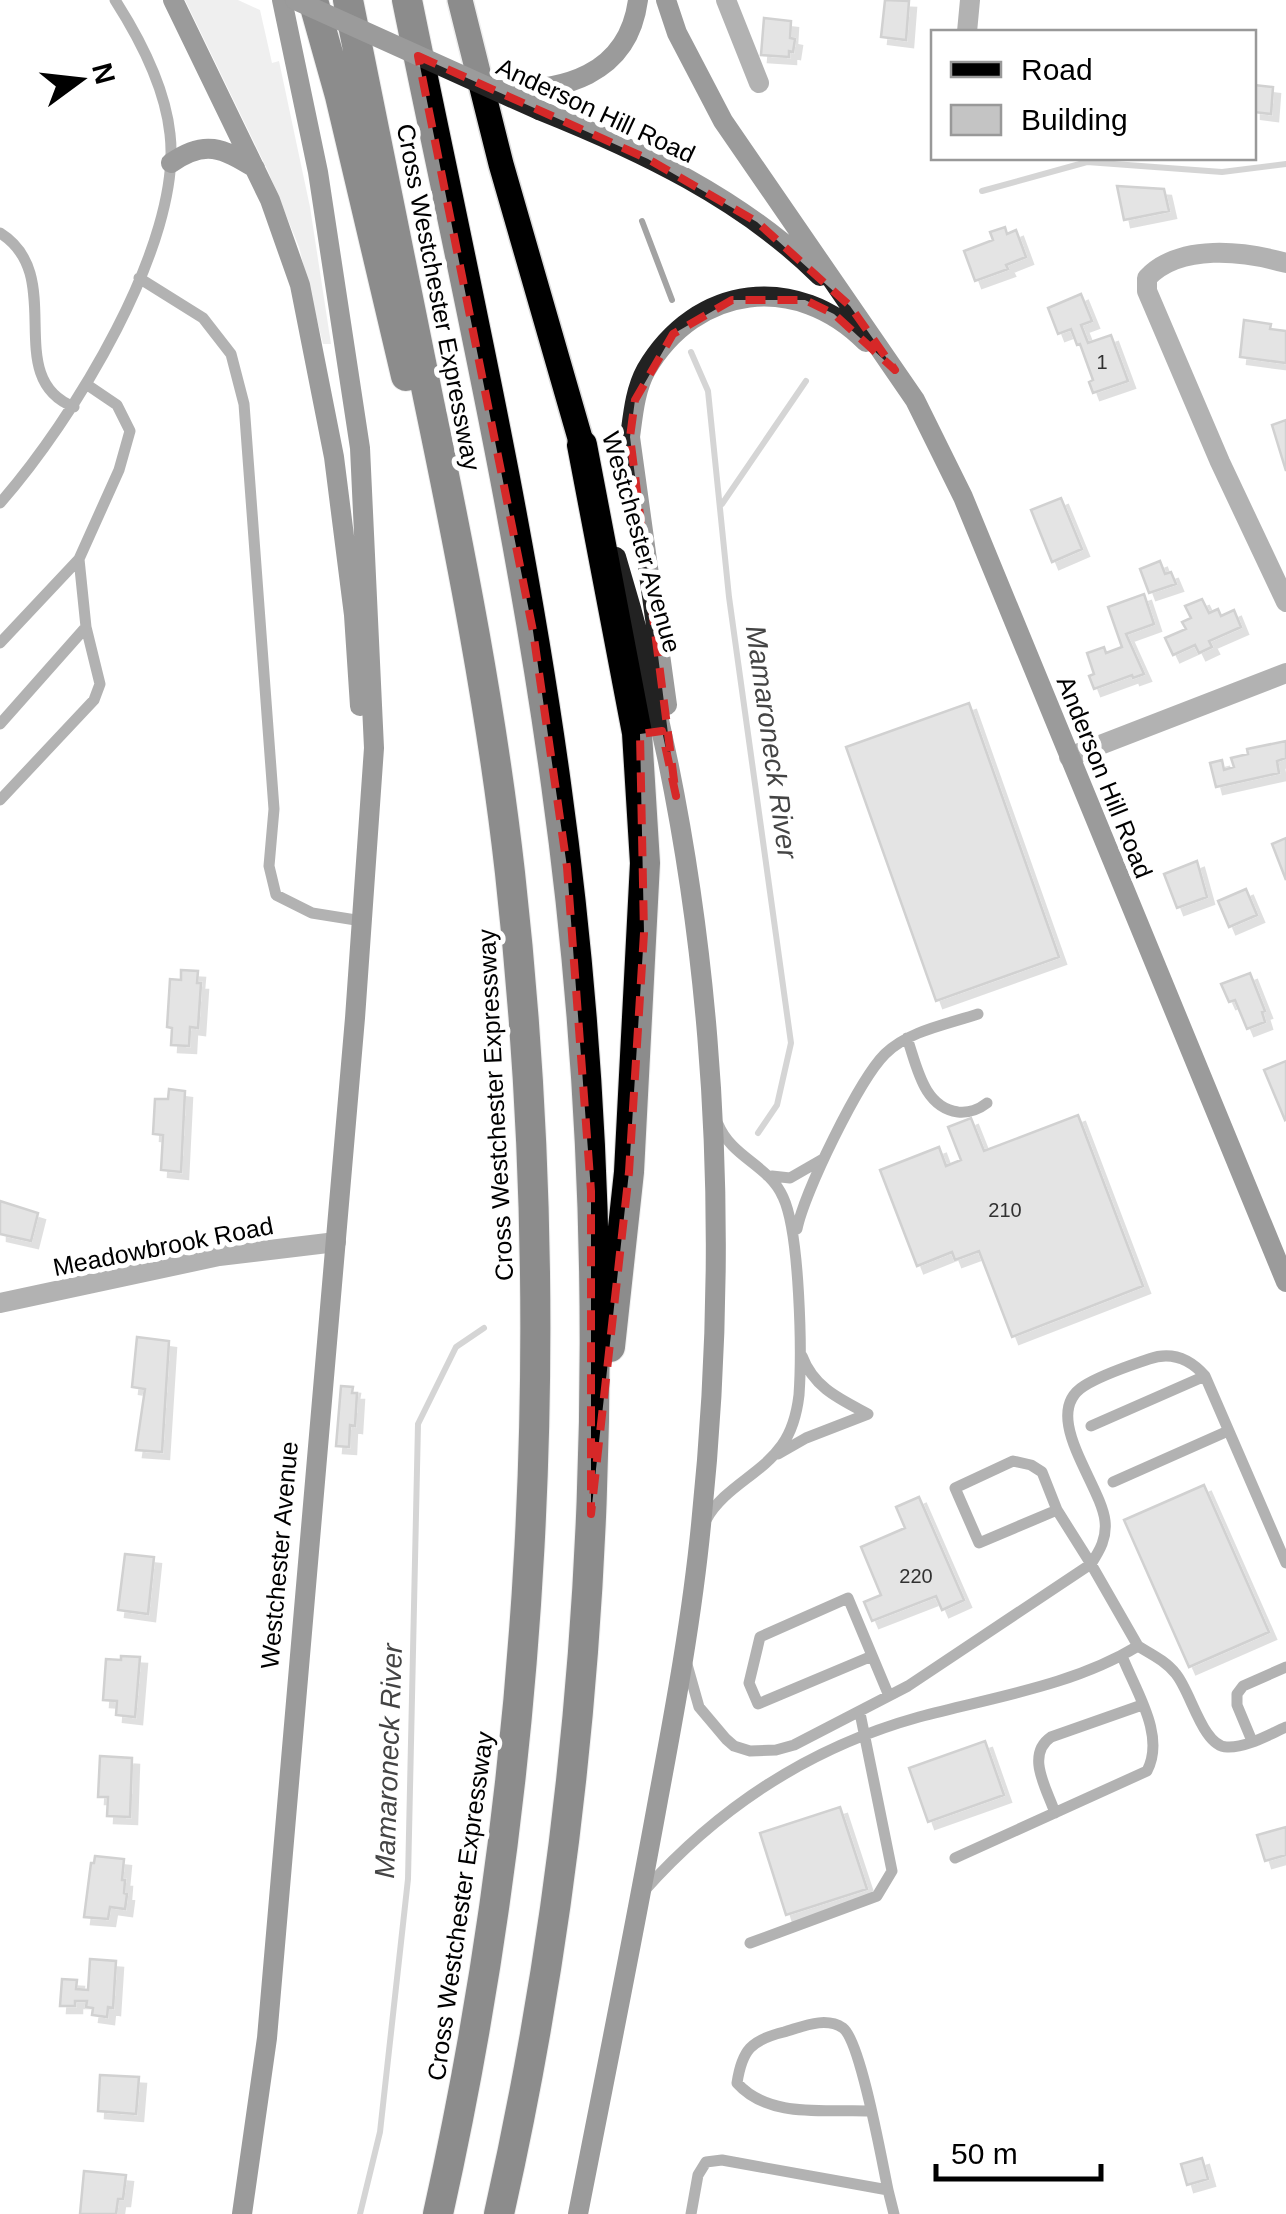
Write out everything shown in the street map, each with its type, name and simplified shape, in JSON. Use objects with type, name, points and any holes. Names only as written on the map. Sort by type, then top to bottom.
[{"type":"highway","points":[[314,0],[349,131],[392,327],[462,561]]},
{"type":"highway","name":"Cross Westchester Expressway","points":[[348,0],[462,561],[500,795],[518,949],[532,1154],[537,1350],[527,1594],[505,1832],[473,2045],[438,2214]]},
{"type":"highway","name":"Cross Westchester Expressway","points":[[407,0],[522,568],[548,722],[582,1030],[591,1191],[591,1514],[564,1837],[535,2036],[500,2214]]},
{"type":"highway","points":[[582,445],[637,733],[645,863],[629,1172],[591,1514]]},
{"type":"main road","points":[[173,0],[256,168],[285,238],[314,344],[334,457],[354,616],[363,910]]},
{"type":"main road","points":[[282,0],[318,172],[360,448],[374,748],[363,910]]},
{"type":"main road","name":"Anderson Hill Road","points":[[295,0],[494,90],[536,101],[714,195],[801,257],[850,306]]},
{"type":"main road","points":[[536,101],[605,64],[630,30],[638,0]]},
{"type":"main road","name":"Anderson Hill Road","points":[[666,0],[677,34],[722,121],[915,400],[963,497],[1286,1282]]},
{"type":"main road","name":"Westchester Avenue","points":[[463,8],[501,164],[642,641],[676,796],[705,995],[718,1201],[716,1325],[701,1528]]},
{"type":"main road","points":[[170,163],[188,151],[209,148],[225,150],[256,168]]},
{"type":"main road","points":[[676,796],[662,647],[630,437],[635,400],[644,373],[673,334],[690,321],[732,300],[760,297],[804,300],[834,314],[894,370]]},
{"type":"main road","name":"Westchester Avenue","points":[[242,2214],[267,2038],[363,910]]},
{"type":"main road","points":[[578,2214],[641,1894],[684,1652],[701,1528]]},
{"type":"street","points":[[726,0],[759,83]]},
{"type":"street","points":[[967,30],[970,0]]},
{"type":"street","points":[[1286,263],[1259,255],[1220,253],[1160,265],[1147,278],[1148,291],[1220,462],[1286,602]]},
{"type":"street","points":[[1070,757],[1286,673]]},
{"type":"street","name":"Meadowbrook Road","points":[[0,1303],[219,1256],[336,1242]]},
{"type":"lane","points":[[0,502],[30,470],[74,407],[140,278],[163,211],[170,134],[163,98],[135,30],[114,0]]},
{"type":"lane","points":[[0,233],[13,242],[31,270],[31,334],[40,378],[50,394],[74,407]]},
{"type":"lane","points":[[140,278],[204,318],[231,354],[244,404],[274,809],[268,866],[276,895],[312,913],[363,910]]},
{"type":"lane","points":[[0,643],[79,559],[119,470],[130,431],[118,405],[86,384]]},
{"type":"lane","points":[[0,800],[94,700],[100,684],[86,627],[79,559]]},
{"type":"lane","points":[[0,724],[86,627]]},
{"type":"lane","points":[[794,1244],[802,1210],[826,1156],[883,1056],[908,1038],[978,1014]]},
{"type":"lane","points":[[908,1038],[924,1086],[940,1105],[964,1113],[988,1103]]},
{"type":"lane","points":[[714,1112],[730,1146],[769,1175],[788,1208],[794,1244],[799,1348],[796,1415],[770,1459]]},
{"type":"lane","points":[[769,1175],[790,1178],[826,1156]]},
{"type":"lane","points":[[701,1528],[723,1496],[770,1459],[806,1438],[868,1414],[825,1390],[806,1367],[799,1348]]},
{"type":"lane","points":[[684,1652],[698,1707],[734,1746],[750,1751],[776,1750],[889,1696],[1091,1564],[1103,1546],[1105,1519],[1067,1425],[1070,1402],[1082,1387],[1154,1357],[1182,1358],[1204,1376],[1286,1563]]},
{"type":"lane","points":[[1091,1426],[1204,1376]]},
{"type":"lane","points":[[1114,1482],[1228,1431]]},
{"type":"lane","points":[[1057,1510],[979,1543],[955,1488],[1013,1461],[1042,1472],[1057,1510],[1138,1646],[1175,1672],[1191,1697],[1209,1740],[1222,1748],[1286,1727]]},
{"type":"lane","points":[[872,1656],[758,1704],[749,1683],[760,1637],[848,1598],[889,1696]]},
{"type":"lane","points":[[641,1894],[670,1861],[750,1794],[813,1756],[915,1718],[1103,1666],[1138,1646]]},
{"type":"lane","points":[[955,1858],[1147,1771],[1153,1760],[1154,1737],[1122,1656]]},
{"type":"lane","points":[[1252,1741],[1237,1705],[1237,1694],[1243,1686],[1286,1667]]},
{"type":"lane","points":[[1055,1812],[1039,1768],[1037,1754],[1042,1744],[1142,1705]]},
{"type":"lane","points":[[750,1943],[877,1896],[887,1884],[892,1871],[860,1712]]},
{"type":"lane","points":[[870,2111],[771,2107],[750,2098],[737,2083],[741,2059],[754,2043],[774,2034],[822,2022],[843,2028],[854,2043],[870,2111],[888,2190],[894,2214]]},
{"type":"lane","points":[[691,2214],[698,2175],[706,2162],[722,2160],[888,2190]]},
{"type":"highlighted area","points":[[418,56],[648,159],[757,222],[850,306],[895,370],[834,314],[805,300],[732,300],[673,334],[635,400],[630,437],[676,796],[662,731],[640,734],[644,933],[629,1172],[591,1514],[591,1191],[567,867],[533,631]]},
{"type":"shaded area","points":[[185,0],[238,0],[260,10],[272,63],[279,61],[310,207],[331,344],[323,344],[299,247],[268,171]]},
{"type":"building","points":[[885,0],[909,1],[906,40],[881,37]]},
{"type":"building","points":[[764,18],[791,21],[790,38],[795,39],[789,57],[761,55]]},
{"type":"building","points":[[1256,85],[1273,87],[1271,114],[1256,112]]},
{"type":"building","points":[[1117,186],[1164,189],[1169,211],[1124,220]]},
{"type":"building","points":[[1005,227],[1007,234],[1016,230],[1026,257],[1006,265],[1008,269],[975,281],[964,251],[993,240],[990,232]]},
{"type":"building","points":[[1081,294],[1092,321],[1081,325],[1088,343],[1111,335],[1128,381],[1093,393],[1089,382],[1093,380],[1080,344],[1077,345],[1071,329],[1058,334],[1048,308]]},
{"type":"building","points":[[1244,320],[1286,331],[1286,363],[1240,357]]},
{"type":"building","points":[[1286,420],[1286,471],[1272,425]]},
{"type":"building","points":[[1061,498],[1082,549],[1052,562],[1031,510]]},
{"type":"building","points":[[1160,561],[1165,574],[1171,572],[1176,584],[1149,593],[1140,569]]},
{"type":"building","points":[[1144,594],[1154,624],[1126,634],[1144,674],[1094,689],[1087,653],[1104,647],[1106,653],[1122,647],[1108,607]]},
{"type":"building","points":[[1202,599],[1209,613],[1218,609],[1221,616],[1234,610],[1241,627],[1209,641],[1212,647],[1199,653],[1195,645],[1173,655],[1165,638],[1186,629],[1182,622],[1191,618],[1185,606]]},
{"type":"building","points":[[969,703],[1059,957],[936,1001],[846,747]]},
{"type":"building","points":[[1286,741],[1286,758],[1277,761],[1279,773],[1216,787],[1210,763],[1222,760],[1224,770],[1234,767],[1231,758],[1248,754],[1247,749]]},
{"type":"building","points":[[1286,838],[1286,880],[1272,844]]},
{"type":"building","points":[[1197,861],[1207,897],[1177,908],[1164,874]]},
{"type":"building","points":[[1246,889],[1257,915],[1229,927],[1218,901]]},
{"type":"building","points":[[181,970],[198,971],[197,983],[201,983],[198,1028],[190,1027],[189,1046],[171,1045],[172,1028],[167,1027],[170,979],[181,980]]},
{"type":"building","points":[[1250,973],[1265,1011],[1265,1022],[1247,1029],[1235,1000],[1229,1002],[1221,984]]},
{"type":"building","points":[[1286,1061],[1286,1119],[1285,1120],[1264,1070]]},
{"type":"building","points":[[169,1089],[185,1091],[181,1172],[161,1170],[163,1135],[153,1134],[155,1099],[168,1099]]},
{"type":"building","points":[[1078,1115],[1143,1286],[1012,1337],[979,1251],[955,1260],[952,1252],[917,1266],[880,1170],[939,1147],[946,1166],[961,1160],[948,1127],[971,1118],[984,1151]]},
{"type":"building","points":[[0,1201],[38,1213],[31,1241],[0,1234]]},
{"type":"building","points":[[137,1337],[169,1341],[162,1452],[136,1450],[145,1389],[132,1387]]},
{"type":"building","points":[[341,1386],[353,1387],[352,1393],[357,1393],[349,1447],[336,1446]]},
{"type":"building","points":[[1204,1485],[1269,1632],[1189,1667],[1124,1520]]},
{"type":"building","points":[[919,1497],[964,1600],[942,1610],[936,1596],[872,1621],[864,1602],[881,1595],[861,1547],[905,1528],[896,1507]]},
{"type":"building","points":[[125,1554],[154,1557],[148,1614],[118,1610]]},
{"type":"building","points":[[121,1656],[140,1657],[135,1717],[116,1715],[117,1701],[103,1700],[106,1659],[121,1660]]},
{"type":"building","points":[[985,1741],[1004,1795],[928,1822],[909,1768]]},
{"type":"building","points":[[100,1756],[132,1758],[130,1817],[107,1816],[108,1797],[98,1797]]},
{"type":"building","points":[[840,1807],[867,1889],[786,1915],[760,1833]]},
{"type":"building","points":[[1286,1827],[1286,1855],[1265,1861],[1257,1835]]},
{"type":"building","points":[[95,1856],[124,1859],[125,1909],[110,1907],[108,1919],[84,1917]]},
{"type":"building","points":[[90,1959],[116,1961],[113,2008],[108,2007],[107,2017],[92,2015],[93,2008],[86,2007],[87,2001],[60,2006],[62,1979],[77,1980],[76,1989],[88,1990]]},
{"type":"building","points":[[100,2075],[139,2077],[136,2114],[98,2111]]},
{"type":"building","points":[[1202,2158],[1208,2179],[1187,2185],[1181,2164]]},
{"type":"building","points":[[84,2171],[126,2175],[123,2199],[118,2199],[116,2214],[80,2214]]},
{"type":"waterway","points":[[982,191],[1087,162],[1222,172],[1286,164]]},
{"type":"waterway","name":"Mamaroneck River","points":[[642,221],[672,300]]},
{"type":"waterway","name":"Mamaroneck River","points":[[691,352],[708,391],[729,597],[791,1043],[777,1105],[758,1133]]},
{"type":"waterway","points":[[722,504],[806,381]]},
{"type":"waterway","name":"Mamaroneck River","points":[[360,2214],[380,2132],[408,1879],[418,1424],[456,1347],[484,1328]]}]
